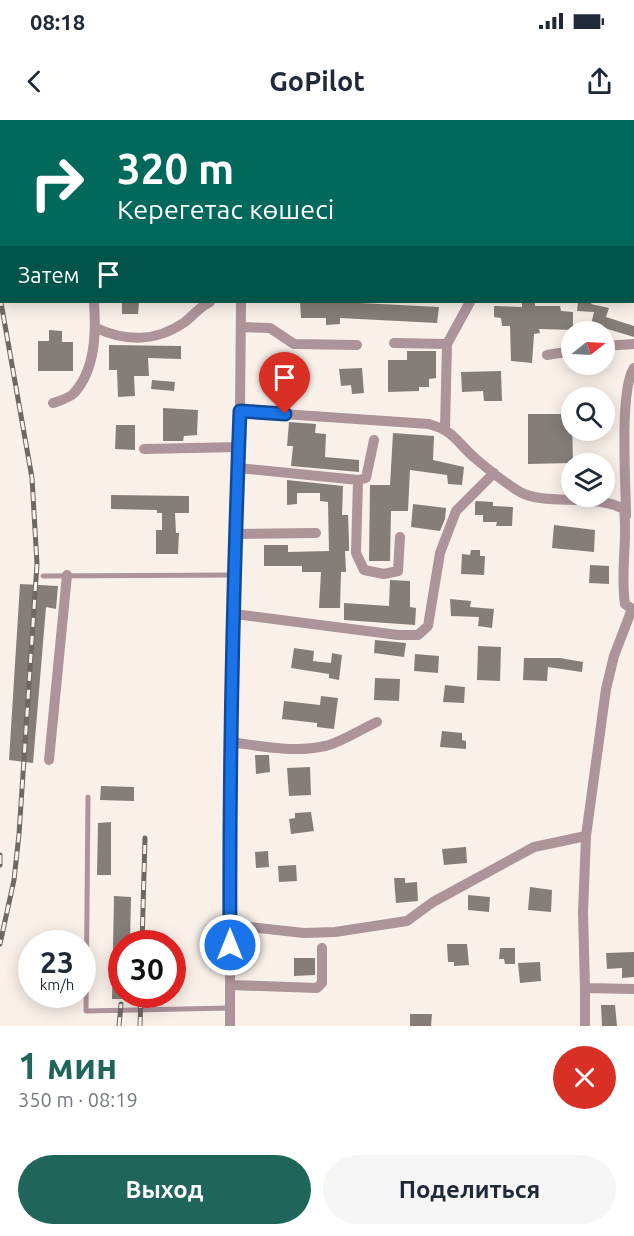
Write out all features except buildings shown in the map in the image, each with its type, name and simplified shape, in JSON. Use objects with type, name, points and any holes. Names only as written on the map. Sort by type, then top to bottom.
[{"type":"street","points":[[53,403],[73,395],[88,370],[96,328],[94,303]]},
{"type":"street","points":[[96,328],[116,337],[155,337],[186,321],[197,309],[208,303]]},
{"type":"street","points":[[230,1026],[230,742],[241,303]]},
{"type":"street","points":[[445,428],[447,344],[469,303]]},
{"type":"street","points":[[241,327],[270,328],[294,344],[357,345]]},
{"type":"street","points":[[394,343],[447,344]]},
{"type":"street","points":[[615,345],[634,344]]},
{"type":"street","points":[[547,355],[561,353]]},
{"type":"street","points":[[626,525],[625,398],[630,374],[634,368]]},
{"type":"street","points":[[240,411],[429,424],[445,428],[475,459],[522,493],[612,502],[624,508],[630,541],[622,588],[625,604],[633,609],[614,656],[606,689],[586,836],[583,912],[585,1026]]},
{"type":"street","points":[[238,468],[358,480],[366,478],[374,440]]},
{"type":"street","points":[[144,449],[239,447]]},
{"type":"street","points":[[234,614],[398,635],[418,635],[428,626],[440,553],[456,511],[494,473]]},
{"type":"street","points":[[358,480],[356,553],[364,570],[384,574],[398,571],[400,537]]},
{"type":"street","points":[[235,534],[316,533]]},
{"type":"street","points":[[49,760],[67,575]]},
{"type":"street","points":[[230,742],[305,749],[327,745],[377,722]]},
{"type":"street","points":[[230,926],[304,933],[335,932],[408,921],[433,902],[534,847],[586,836]]},
{"type":"street","points":[[231,985],[316,988],[322,983],[322,948]]},
{"type":"street","points":[[585,988],[634,989]]},
{"type":"lane","points":[[43,576],[234,574]]},
{"type":"lane","points":[[88,796],[86,1011],[230,1008]]},
{"type":"railway","points":[[0,944],[14,880],[19,834],[37,564],[32,478],[1,303]]},
{"type":"railway","points":[[142,930],[145,838]]},
{"type":"railway","points":[[0,855],[0,865]]},
{"type":"railway","points":[[119,1026],[121,1008]]},
{"type":"railway","points":[[140,1026],[141,1008]]},
{"type":"route","points":[[230,945],[230,742],[240,411],[285,414]]}]
